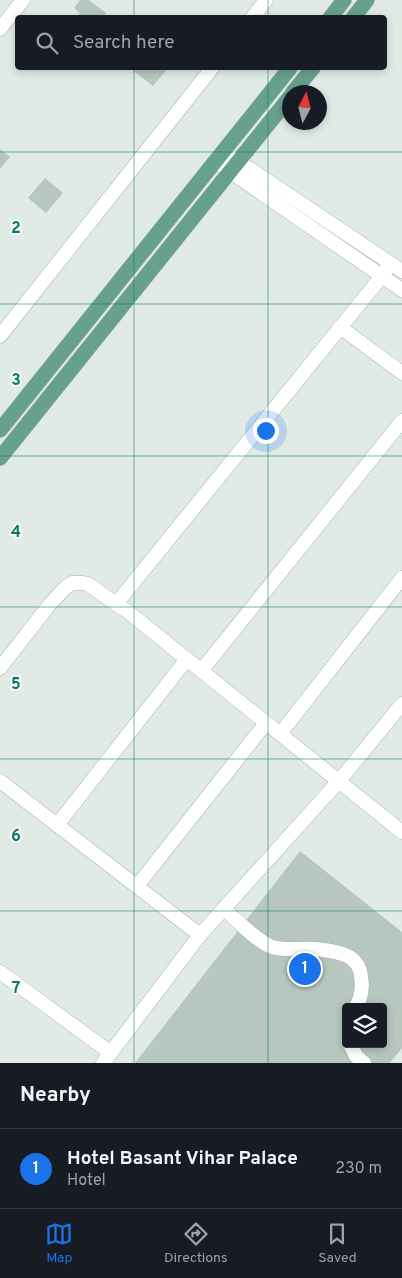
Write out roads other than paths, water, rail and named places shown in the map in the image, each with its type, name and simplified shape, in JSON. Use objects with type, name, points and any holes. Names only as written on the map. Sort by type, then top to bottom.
[{"type":"main road","points":[[332,15],[344,0]]},
{"type":"main road","points":[[355,15],[367,0]]},
{"type":"main road","points":[[0,430],[288,70]]},
{"type":"main road","points":[[299,85],[311,70]]},
{"type":"main road","points":[[0,458],[282,107]]},
{"type":"street","points":[[0,28],[23,0]]},
{"type":"street","points":[[254,15],[266,0]]},
{"type":"street","points":[[0,336],[210,70]]},
{"type":"street","points":[[219,156],[402,271]]},
{"type":"street","points":[[234,166],[402,290]]},
{"type":"street","points":[[116,604],[382,276],[390,263]]},
{"type":"street","points":[[340,327],[402,373]]},
{"type":"street","points":[[202,671],[402,421]]},
{"type":"street","points":[[280,734],[402,578]]},
{"type":"street","points":[[0,668],[64,588],[72,583],[82,582],[88,584],[202,671],[402,832]]},
{"type":"street","points":[[57,825],[187,660]]},
{"type":"street","points":[[0,972],[107,1058],[200,935],[339,781],[402,704]]},
{"type":"street","points":[[137,886],[266,723]]},
{"type":"street","points":[[0,781],[200,935]]},
{"type":"street","points":[[224,909],[257,938],[270,946],[282,950],[300,948],[335,952],[346,955],[356,962],[361,974],[362,986],[358,1003]]},
{"type":"street","points":[[352,1048],[356,1056],[364,1063]]},
{"type":"place","name":"Hotel Basant Vihar Palace","points":[[305,969]]}]
